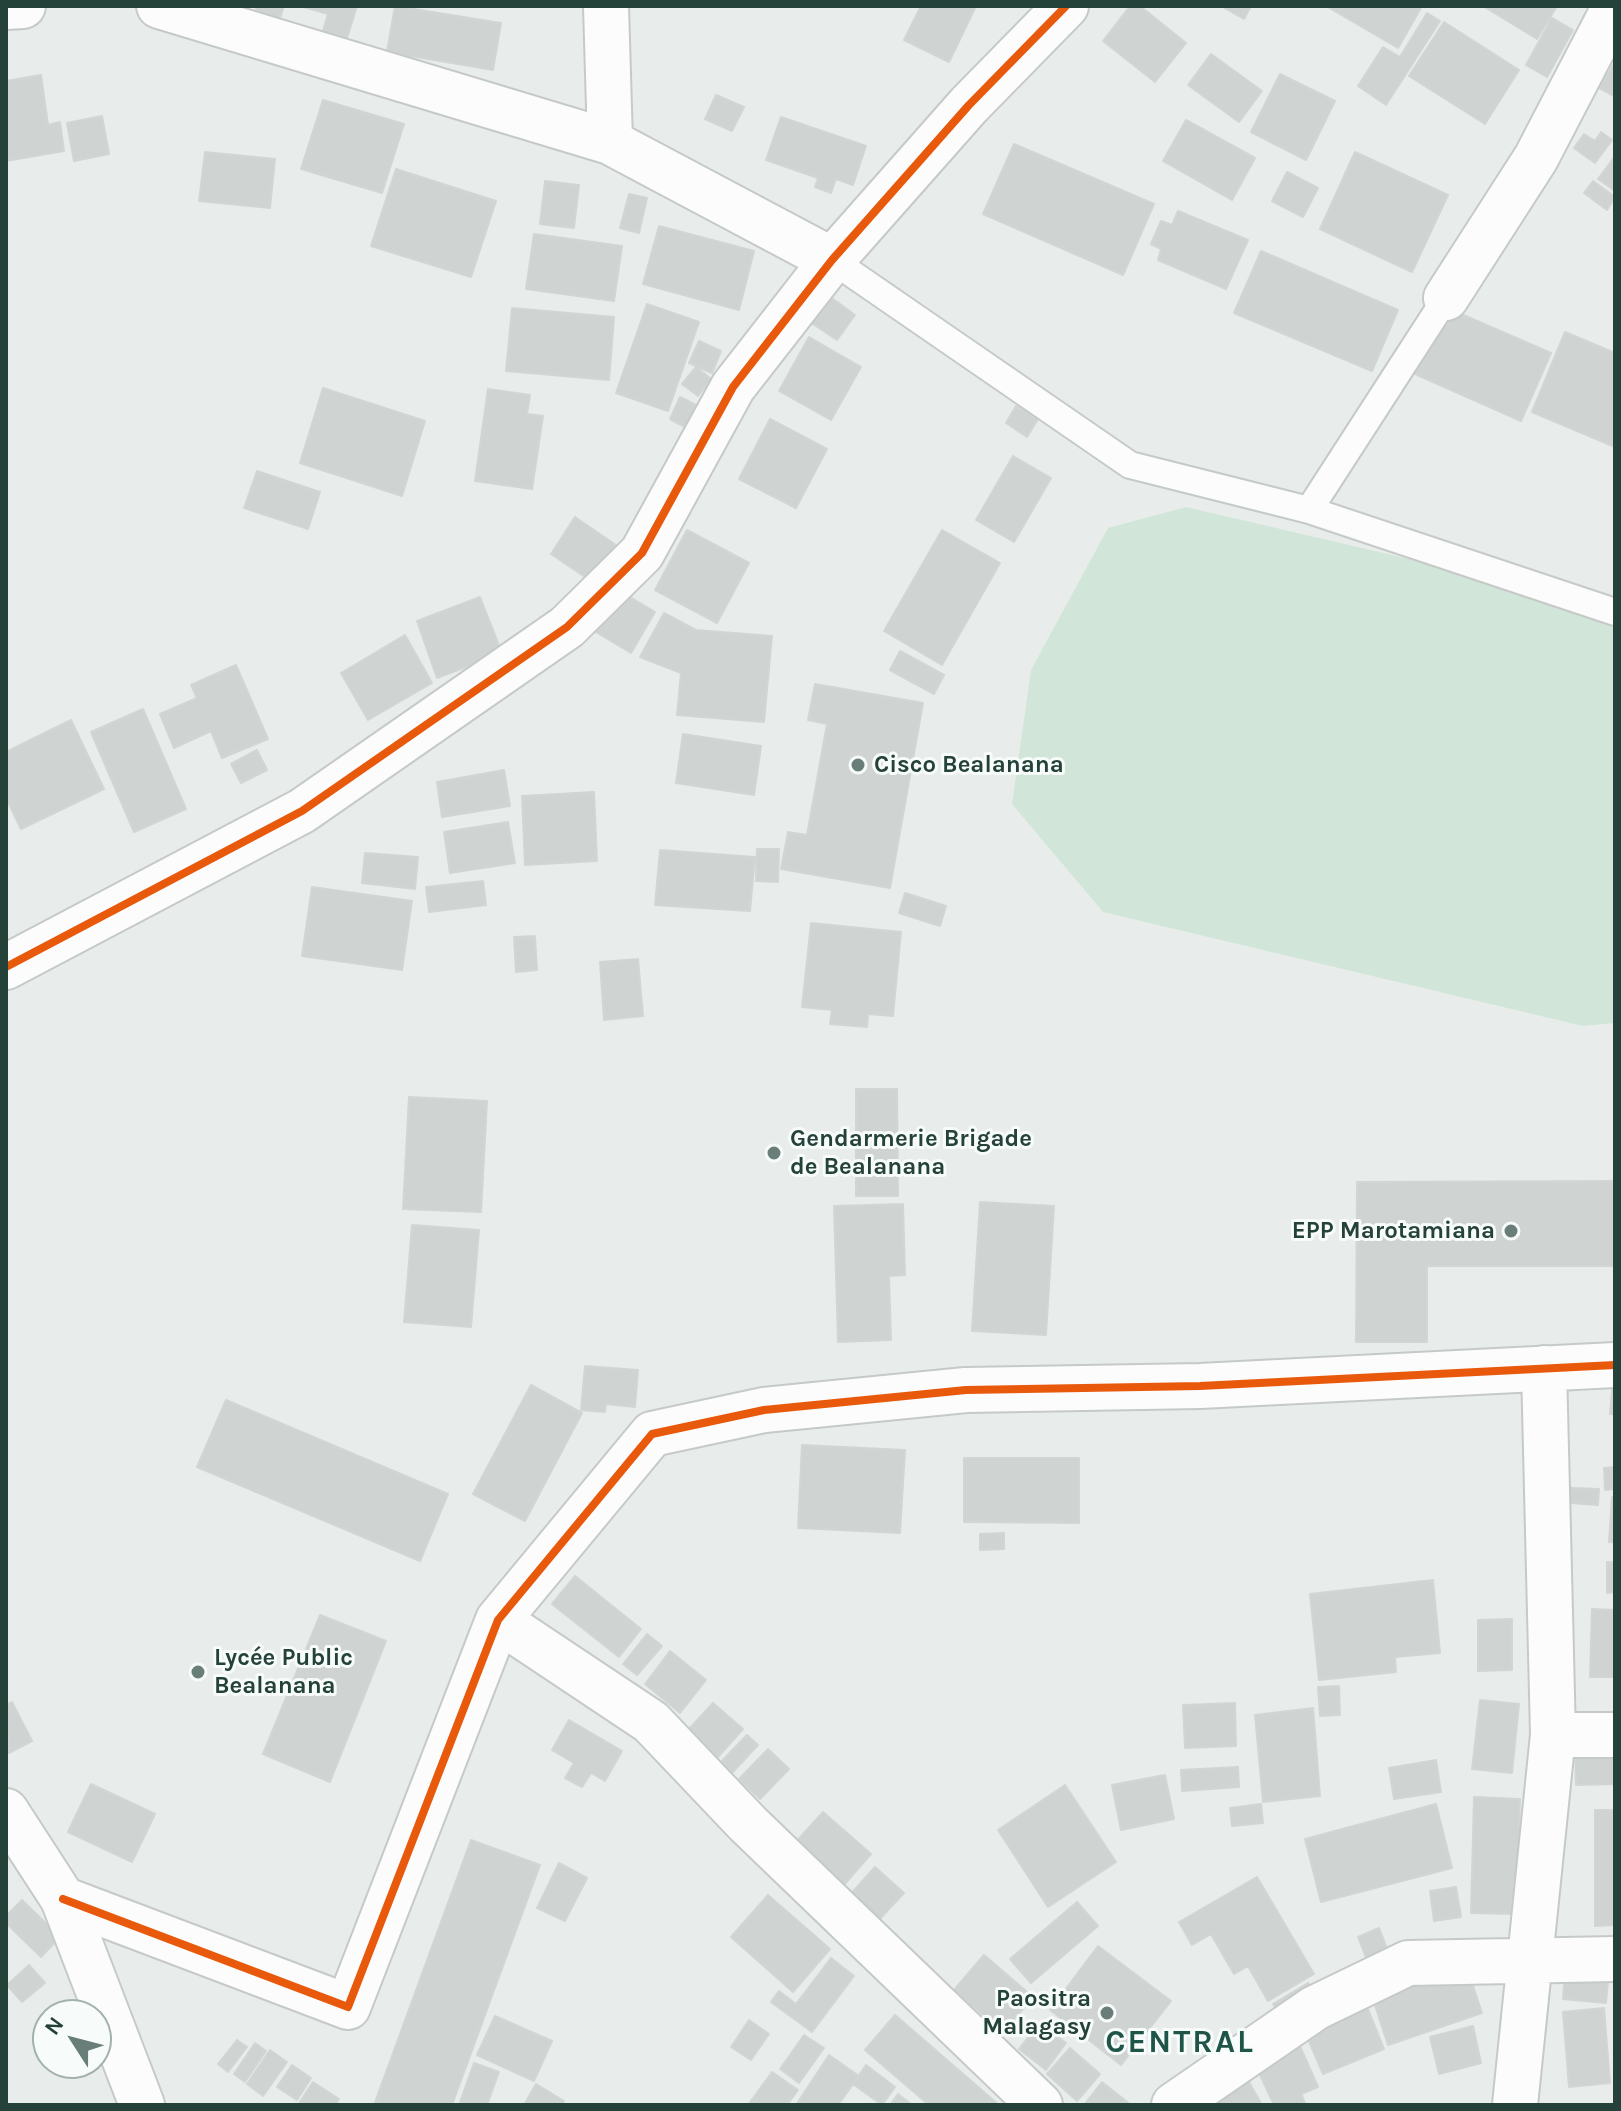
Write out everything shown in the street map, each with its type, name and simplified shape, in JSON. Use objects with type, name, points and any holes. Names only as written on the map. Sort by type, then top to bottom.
[{"type":"street","points":[[6,7],[23,6]]},
{"type":"street","points":[[159,6],[610,142],[832,260]]},
{"type":"street","points":[[606,6],[610,142]]},
{"type":"street","points":[[6,967],[302,811],[567,627],[642,553],[733,387],[832,260],[969,105],[1066,6]]},
{"type":"street","points":[[1446,298],[1536,158],[1615,6]]},
{"type":"street","points":[[63,1899],[348,2007],[498,1620],[652,1434],[764,1410],[966,1390],[1200,1386],[1615,1365]]},
{"type":"street","points":[[1515,2105],[1553,1735],[1544,1368]]},
{"type":"street","points":[[498,1620],[651,1722],[748,1824],[1040,2105]]},
{"type":"street","points":[[1553,1735],[1615,1735]]},
{"type":"street","points":[[6,1811],[63,1899],[142,2105]]},
{"type":"street","points":[[1174,2105],[1315,2008],[1408,1963],[1615,1959]]},
{"type":"lane","points":[[832,260],[1130,465],[1309,510],[1615,612]]},
{"type":"lane","points":[[1309,510],[1446,298]]},
{"type":"green space","points":[[1186,507],[1615,607],[1615,1023],[1583,1026],[1103,912],[1012,804],[1031,670],[1108,528]]},
{"type":"building","points":[[257,6],[284,6],[279,21],[255,13]]},
{"type":"building","points":[[300,6],[357,6],[347,38],[323,31],[328,14]]},
{"type":"building","points":[[395,6],[501,23],[493,70],[387,52]]},
{"type":"building","points":[[921,6],[976,6],[949,62],[904,40]]},
{"type":"building","points":[[1130,6],[1140,6],[1186,43],[1155,82],[1103,41]]},
{"type":"building","points":[[1221,6],[1251,6],[1244,19]]},
{"type":"building","points":[[1326,6],[1422,6],[1398,48]]},
{"type":"building","points":[[1483,6],[1557,6],[1537,39]]},
{"type":"building","points":[[1427,13],[1440,21],[1386,105],[1358,86],[1383,47],[1400,57]]},
{"type":"building","points":[[1552,18],[1573,30],[1547,77],[1526,65]]},
{"type":"building","points":[[1444,22],[1519,70],[1485,124],[1409,76]]},
{"type":"building","points":[[1211,54],[1262,91],[1239,122],[1188,85]]},
{"type":"building","points":[[1615,62],[1615,97],[1599,88]]},
{"type":"building","points":[[1280,74],[1335,101],[1306,160],[1251,132]]},
{"type":"building","points":[[41,75],[48,125],[60,122],[64,151],[6,161],[6,81]]},
{"type":"building","points":[[716,95],[744,107],[732,131],[705,119]]},
{"type":"building","points":[[323,100],[404,124],[382,193],[301,169]]},
{"type":"building","points":[[102,116],[109,154],[74,161],[67,123]]},
{"type":"building","points":[[781,117],[866,146],[853,185],[836,179],[831,193],[815,187],[818,178],[766,160]]},
{"type":"building","points":[[1186,120],[1255,158],[1232,200],[1163,161]]},
{"type":"building","points":[[1601,132],[1612,140],[1595,163],[1574,148],[1584,134],[1595,141]]},
{"type":"building","points":[[1014,144],[1154,204],[1123,275],[983,214]]},
{"type":"building","points":[[205,152],[275,159],[270,208],[199,201]]},
{"type":"building","points":[[1355,152],[1448,195],[1412,272],[1320,229]]},
{"type":"building","points":[[1615,156],[1615,191],[1598,179]]},
{"type":"building","points":[[396,169],[496,201],[471,277],[371,246]]},
{"type":"building","points":[[1287,172],[1318,188],[1303,217],[1272,201]]},
{"type":"building","points":[[545,181],[579,185],[574,228],[540,224]]},
{"type":"building","points":[[1593,181],[1615,197],[1607,210],[1584,193]]},
{"type":"building","points":[[629,194],[647,198],[639,233],[620,228]]},
{"type":"building","points":[[1178,211],[1248,240],[1226,289],[1158,260],[1161,249],[1151,244],[1161,221],[1172,225]]},
{"type":"building","points":[[659,226],[754,251],[739,310],[643,284]]},
{"type":"building","points":[[534,234],[622,246],[614,301],[526,289]]},
{"type":"building","points":[[1261,251],[1398,310],[1372,371],[1234,313]]},
{"type":"building","points":[[829,296],[855,315],[837,340],[810,322]]},
{"type":"building","points":[[647,304],[699,322],[668,411],[616,393]]},
{"type":"building","points":[[1445,307],[1551,353],[1521,421],[1415,374]]},
{"type":"building","points":[[512,308],[614,317],[609,380],[506,371]]},
{"type":"building","points":[[1565,332],[1615,353],[1615,447],[1532,412]]},
{"type":"building","points":[[809,337],[861,367],[831,420],[779,391]]},
{"type":"building","points":[[699,341],[721,351],[712,373],[689,363]]},
{"type":"building","points":[[696,367],[711,379],[698,396],[682,384]]},
{"type":"building","points":[[323,388],[425,421],[402,496],[300,463]]},
{"type":"building","points":[[488,389],[530,395],[527,414],[543,416],[532,489],[475,481]]},
{"type":"building","points":[[680,397],[696,405],[685,427],[670,419]]},
{"type":"building","points":[[1016,406],[1038,419],[1027,437],[1006,423]]},
{"type":"building","points":[[770,419],[827,449],[796,508],[739,479]]},
{"type":"building","points":[[1013,456],[1051,478],[1014,542],[976,520]]},
{"type":"building","points":[[257,471],[320,492],[308,529],[244,508]]},
{"type":"building","points":[[575,517],[616,545],[591,581],[551,554]]},
{"type":"building","points":[[687,530],[749,563],[717,623],[655,590]]},
{"type":"building","points":[[942,530],[1000,563],[942,665],[884,631]]},
{"type":"building","points":[[620,591],[655,612],[631,653],[586,626]]},
{"type":"building","points":[[480,597],[502,653],[437,678],[417,621]]},
{"type":"building","points":[[664,613],[696,630],[772,636],[764,722],[677,715],[681,673],[640,657]]},
{"type":"building","points":[[405,635],[432,683],[368,720],[341,673]]},
{"type":"building","points":[[900,651],[944,675],[934,694],[890,670]]},
{"type":"building","points":[[236,665],[268,739],[222,758],[211,731],[174,748],[160,714],[197,698],[191,685]]},
{"type":"building","points":[[815,684],[923,703],[890,888],[781,869],[788,832],[807,835],[827,724],[808,720]]},
{"type":"building","points":[[143,709],[186,809],[134,832],[91,732]]},
{"type":"building","points":[[71,720],[104,789],[21,829],[6,798],[6,752]]},
{"type":"building","points":[[683,734],[761,746],[754,795],[676,783]]},
{"type":"building","points":[[257,750],[267,770],[241,783],[231,764]]},
{"type":"building","points":[[504,770],[510,806],[442,817],[437,782]]},
{"type":"building","points":[[594,792],[597,861],[525,865],[522,796]]},
{"type":"building","points":[[508,822],[515,863],[450,873],[444,832]]},
{"type":"building","points":[[757,849],[779,849],[778,882],[756,881]]},
{"type":"building","points":[[660,850],[755,857],[750,911],[655,905]]},
{"type":"building","points":[[365,853],[418,857],[415,889],[362,883]]},
{"type":"building","points":[[483,881],[486,905],[429,912],[426,887]]},
{"type":"building","points":[[312,887],[412,901],[402,970],[302,956]]},
{"type":"building","points":[[905,893],[946,906],[940,926],[899,913]]},
{"type":"building","points":[[811,923],[901,932],[893,1016],[868,1014],[867,1027],[830,1024],[832,1010],[802,1007]]},
{"type":"building","points":[[535,936],[537,970],[516,972],[514,937]]},
{"type":"building","points":[[638,959],[643,1016],[604,1020],[600,962]]},
{"type":"building","points":[[856,1089],[897,1089],[898,1196],[856,1196]]},
{"type":"building","points":[[409,1097],[487,1101],[481,1212],[403,1209]]},
{"type":"building","points":[[1615,1181],[1615,1266],[1427,1266],[1427,1342],[1356,1342],[1357,1182]]},
{"type":"building","points":[[980,1202],[1054,1206],[1046,1335],[972,1331]]},
{"type":"building","points":[[903,1204],[905,1275],[889,1276],[891,1340],[838,1342],[834,1206]]},
{"type":"building","points":[[412,1225],[479,1230],[471,1327],[404,1322]]},
{"type":"building","points":[[585,1366],[638,1370],[635,1407],[606,1404],[605,1412],[581,1410]]},
{"type":"building","points":[[1613,1380],[1615,1414],[1610,1414]]},
{"type":"building","points":[[531,1385],[582,1413],[525,1521],[473,1494]]},
{"type":"building","points":[[226,1400],[448,1494],[420,1561],[197,1467]]},
{"type":"building","points":[[802,1445],[905,1450],[900,1533],[798,1528]]},
{"type":"building","points":[[964,1458],[1079,1458],[1079,1523],[964,1522]]},
{"type":"building","points":[[1615,1467],[1615,1489],[1605,1490],[1604,1468]]},
{"type":"building","points":[[1571,1488],[1599,1489],[1598,1505],[1571,1503]]},
{"type":"building","points":[[1612,1497],[1615,1497],[1615,1542],[1609,1542]]},
{"type":"building","points":[[1004,1533],[1004,1549],[980,1550],[980,1534]]},
{"type":"building","points":[[1607,1562],[1615,1562],[1615,1592],[1607,1593]]},
{"type":"building","points":[[575,1576],[641,1629],[619,1657],[552,1604]]},
{"type":"building","points":[[1433,1580],[1440,1653],[1395,1657],[1396,1672],[1319,1680],[1310,1594]]},
{"type":"building","points":[[1592,1609],[1615,1610],[1615,1677],[1590,1677]]},
{"type":"building","points":[[320,1615],[386,1641],[330,1782],[263,1754]]},
{"type":"building","points":[[1512,1619],[1512,1670],[1478,1671],[1478,1620]]},
{"type":"building","points":[[647,1634],[662,1646],[637,1675],[623,1664]]},
{"type":"building","points":[[670,1651],[706,1680],[680,1713],[645,1684]]},
{"type":"building","points":[[1339,1686],[1340,1715],[1320,1716],[1318,1687]]},
{"type":"building","points":[[1480,1700],[1519,1704],[1512,1773],[1472,1769]]},
{"type":"building","points":[[12,1702],[32,1741],[9,1753],[6,1705]]},
{"type":"building","points":[[713,1703],[743,1729],[718,1757],[688,1730]]},
{"type":"building","points":[[1235,1703],[1236,1746],[1185,1748],[1183,1705]]},
{"type":"building","points":[[1313,1708],[1320,1796],[1263,1802],[1255,1715]]},
{"type":"building","points":[[569,1720],[622,1751],[605,1781],[591,1773],[582,1787],[565,1778],[574,1763],[552,1750]]},
{"type":"building","points":[[747,1735],[758,1745],[732,1773],[721,1762]]},
{"type":"building","points":[[1575,1741],[1615,1741],[1615,1784],[1576,1785]]},
{"type":"building","points":[[768,1749],[789,1769],[760,1799],[739,1779]]},
{"type":"building","points":[[1436,1760],[1441,1792],[1394,1799],[1389,1768]]},
{"type":"building","points":[[1238,1767],[1239,1787],[1182,1791],[1181,1770]]},
{"type":"building","points":[[1165,1775],[1174,1819],[1121,1830],[1112,1785]]},
{"type":"building","points":[[91,1784],[155,1814],[132,1862],[68,1832]]},
{"type":"building","points":[[1065,1785],[1116,1862],[1048,1907],[998,1830]]},
{"type":"building","points":[[1474,1797],[1520,1799],[1516,1914],[1471,1913]]},
{"type":"building","points":[[1261,1804],[1263,1823],[1232,1826],[1230,1808]]},
{"type":"building","points":[[1436,1804],[1452,1868],[1321,1902],[1305,1839]]},
{"type":"building","points":[[1595,1810],[1615,1810],[1615,1925],[1595,1926]]},
{"type":"building","points":[[823,1812],[871,1854],[843,1886],[795,1843]]},
{"type":"building","points":[[471,1840],[540,1865],[452,2105],[374,2105]]},
{"type":"building","points":[[559,1863],[587,1878],[565,1921],[537,1908]]},
{"type":"building","points":[[875,1867],[904,1893],[876,1923],[848,1897]]},
{"type":"building","points":[[1257,1877],[1314,1974],[1268,2001],[1248,1966],[1234,1974],[1211,1934],[1192,1945],[1179,1922]]},
{"type":"building","points":[[1456,1887],[1461,1917],[1434,1921],[1430,1891]]},
{"type":"building","points":[[768,1895],[830,1949],[793,1992],[731,1937]]},
{"type":"building","points":[[22,1900],[60,1937],[41,1957],[6,1923],[6,1916]]},
{"type":"building","points":[[1077,1902],[1098,1926],[1031,1983],[1010,1959]]},
{"type":"building","points":[[1379,1928],[1388,1951],[1367,1960],[1358,1937]]},
{"type":"building","points":[[1098,1946],[1171,2001],[1121,2065],[1050,2010]]},
{"type":"building","points":[[984,1955],[1033,1997],[1003,2032],[954,1990]]},
{"type":"building","points":[[831,1958],[854,1976],[812,2032],[771,2002],[779,1991],[796,2004]]},
{"type":"building","points":[[29,1965],[45,1983],[22,2002],[7,1985]]},
{"type":"building","points":[[1466,1965],[1482,2013],[1388,2045],[1372,1996]]},
{"type":"building","points":[[1565,1969],[1609,1971],[1606,2003],[1563,1999]]},
{"type":"building","points":[[1308,1983],[1317,1999],[1283,2020],[1273,2004]]},
{"type":"building","points":[[1364,1999],[1384,2049],[1323,2074],[1302,2025]]},
{"type":"building","points":[[1604,2008],[1610,2083],[1569,2087],[1563,2012]]},
{"type":"building","points":[[895,2015],[999,2105],[929,2105],[865,2050]]},
{"type":"building","points":[[495,2016],[552,2041],[534,2081],[477,2055]]},
{"type":"building","points":[[749,2020],[769,2034],[751,2060],[731,2047]]},
{"type":"building","points":[[1039,2023],[1066,2043],[1046,2070],[1019,2049]]},
{"type":"building","points":[[1473,2026],[1481,2063],[1439,2074],[1430,2037]]},
{"type":"building","points":[[804,2035],[824,2048],[799,2083],[780,2069]]},
{"type":"building","points":[[237,2040],[247,2047],[228,2072],[218,2064]]},
{"type":"building","points":[[255,2043],[266,2051],[245,2082],[234,2074]]},
{"type":"building","points":[[1300,2046],[1318,2087],[1301,2094],[1306,2105],[1274,2105],[1256,2066]]},
{"type":"building","points":[[1070,2048],[1100,2074],[1077,2101],[1047,2074]]},
{"type":"building","points":[[270,2050],[287,2062],[263,2096],[247,2084]]},
{"type":"building","points":[[829,2055],[859,2076],[838,2105],[796,2105]]},
{"type":"building","points":[[474,2063],[499,2072],[487,2105],[459,2105]]},
{"type":"building","points":[[292,2065],[311,2078],[297,2100],[277,2087]]},
{"type":"building","points":[[866,2065],[895,2087],[882,2105],[853,2084]]},
{"type":"building","points":[[772,2072],[798,2090],[787,2105],[748,2105]]},
{"type":"building","points":[[1246,2077],[1262,2105],[1206,2105]]},
{"type":"building","points":[[313,2082],[339,2099],[335,2105],[298,2105]]},
{"type":"building","points":[[1102,2082],[1131,2105],[1084,2105]]},
{"type":"building","points":[[536,2084],[564,2101],[562,2105],[524,2105]]},
{"type":"building","points":[[898,2094],[912,2105],[890,2105]]},
{"type":"cycle path","points":[[6,967],[302,811],[567,627],[642,553],[733,387],[832,260],[969,105],[1066,6]]},
{"type":"cycle path","points":[[63,1899],[348,2007],[498,1620],[652,1434],[764,1410],[966,1390],[1200,1386],[1615,1365]]},
{"type":"place","name":"Cisco Bealanana","points":[[858,765]]},
{"type":"place","name":"Gendarmerie Brigade de Bealanana","points":[[774,1153]]},
{"type":"place","name":"EPP Marotamiana","points":[[1511,1231]]},
{"type":"place","name":"Lycée Public Bealanana","points":[[198,1672]]},
{"type":"place","name":"Paositra Malagasy","points":[[1107,2013]]},
{"type":"district","name":"CENTRAL","points":[[1180,2043]]}]
